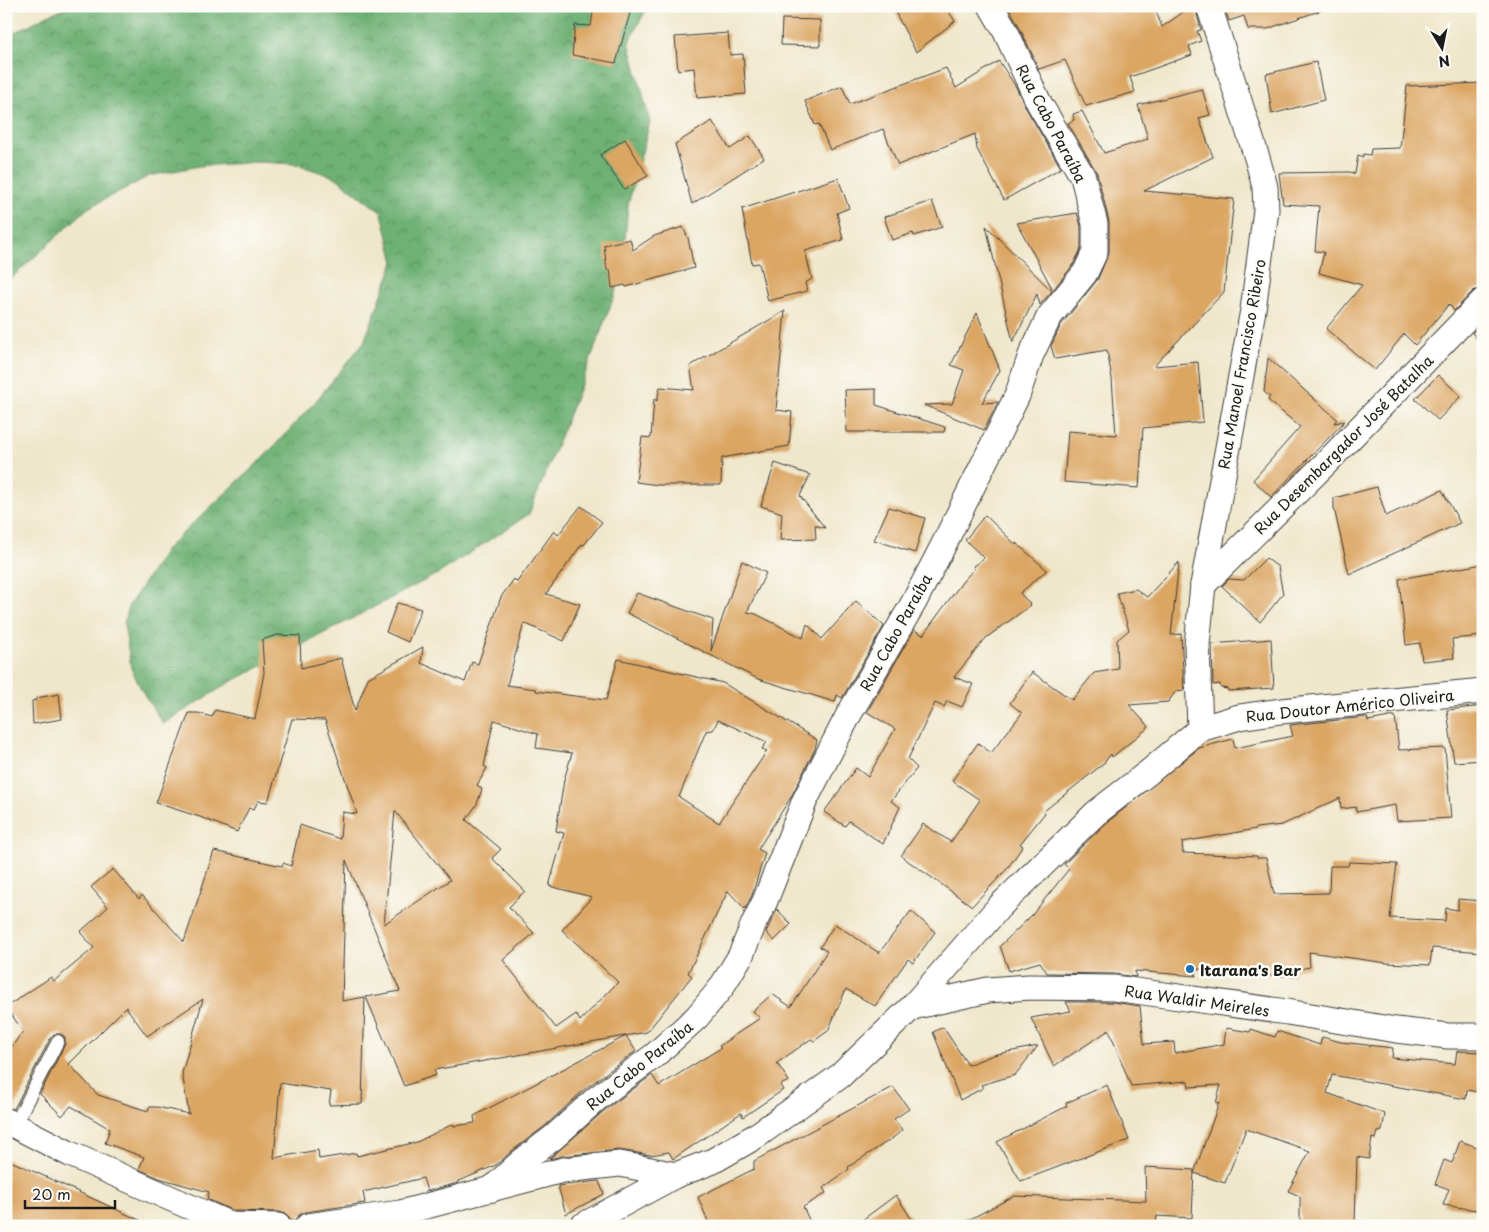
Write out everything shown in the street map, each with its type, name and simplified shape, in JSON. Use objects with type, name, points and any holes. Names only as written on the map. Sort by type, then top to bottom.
[{"type":"street","name":"Rua Cabo Paraíba","points":[[492,1188],[521,1162],[554,1138],[596,1099],[655,1055],[697,1018],[721,988],[741,955],[754,923],[766,901],[805,800],[848,716],[914,602],[946,540],[1016,396],[1049,317],[1085,273],[1095,252],[1096,224],[1083,177],[1039,102],[1005,30],[991,6]]},
{"type":"street","name":"Rua Manoel Francisco Ribeiro","points":[[1200,729],[1197,645],[1203,585],[1252,310],[1266,210],[1265,188],[1258,160],[1209,6]]},
{"type":"street","name":"Rua Desembargador José Batalha","points":[[1203,585],[1327,462],[1483,301]]},
{"type":"street","name":"Rua Doutor Américo Oliveira","points":[[592,1223],[676,1175],[713,1161],[756,1136],[840,1076],[912,1007],[1000,906],[1096,813],[1200,729],[1239,717],[1281,711],[1483,691]]},
{"type":"street","name":"Rua Waldir Meireles","points":[[912,1007],[988,990],[1030,987],[1114,988],[1287,1012],[1396,1030],[1448,1036],[1483,1036]]},
{"type":"street","points":[[9,1122],[70,1154],[231,1224],[278,1226]]},
{"type":"street","points":[[308,1226],[400,1213],[563,1170],[620,1164],[676,1175]]},
{"type":"lane","points":[[9,1122],[17,1121],[58,1041]]},
{"type":"green space","points":[[70,6],[648,6],[629,42],[650,122],[628,205],[622,275],[582,382],[529,514],[441,572],[229,683],[163,724],[142,691],[131,668],[124,624],[128,607],[167,548],[263,458],[315,402],[364,342],[394,262],[382,213],[335,177],[295,164],[258,162],[199,166],[149,176],[88,208],[6,283],[6,37]]},
{"type":"building","points":[[594,6],[632,6],[616,63],[572,55],[575,25],[591,26]]},
{"type":"building","points":[[892,6],[945,6],[955,21],[916,52]]},
{"type":"building","points":[[1008,6],[1154,6],[1162,27],[1192,6],[1195,6],[1201,30],[1197,31],[1201,41],[1189,46],[1192,55],[1130,77],[1135,92],[1086,106],[1065,60],[1039,69]]},
{"type":"building","points":[[1224,6],[1321,6],[1322,10],[1267,29],[1248,29],[1244,16],[1229,21]]},
{"type":"building","points":[[782,19],[820,20],[820,46],[781,45]]},
{"type":"building","points":[[728,33],[730,55],[743,54],[746,94],[697,98],[694,68],[678,70],[675,37]]},
{"type":"building","points":[[999,61],[1016,87],[1027,110],[1061,168],[1004,200],[977,149],[975,134],[898,165],[883,129],[830,150],[819,124],[815,125],[805,101],[842,86],[850,104],[946,68],[956,88]]},
{"type":"building","points":[[1316,62],[1324,100],[1272,114],[1266,74]]},
{"type":"building","points":[[1483,83],[1483,287],[1473,291],[1454,311],[1449,304],[1415,345],[1404,334],[1375,370],[1326,329],[1362,285],[1319,273],[1324,252],[1315,251],[1319,206],[1283,204],[1279,173],[1350,172],[1355,174],[1358,155],[1363,157],[1363,154],[1370,155],[1371,149],[1400,148],[1407,86]]},
{"type":"building","points":[[1202,89],[1210,115],[1199,118],[1213,157],[1144,191],[1234,199],[1224,292],[1154,366],[1198,362],[1203,422],[1143,428],[1139,488],[1064,482],[1068,431],[1116,435],[1112,379],[1107,350],[1055,359],[1051,346],[1061,325],[1098,279],[1109,252],[1109,221],[1097,173],[1068,123],[1074,120],[1073,114],[1082,111],[1104,153],[1148,139],[1138,105]]},
{"type":"building","points":[[712,121],[730,149],[750,136],[764,158],[692,204],[675,144]]},
{"type":"building","points":[[625,139],[648,176],[624,189],[600,155]]},
{"type":"building","points":[[838,178],[849,208],[837,213],[843,240],[805,251],[812,279],[805,283],[807,291],[768,301],[759,263],[752,264],[742,209]]},
{"type":"building","points":[[932,201],[942,227],[914,236],[913,233],[892,240],[884,217]]},
{"type":"building","points":[[1077,213],[1081,226],[1081,249],[1073,265],[1053,290],[1017,223]]},
{"type":"building","points":[[986,226],[1052,291],[1040,305],[1037,294],[1013,342]]},
{"type":"building","points":[[683,227],[688,238],[694,268],[626,287],[625,285],[612,288],[610,269],[607,270],[604,245],[630,239],[633,250],[654,236]]},
{"type":"building","points":[[785,311],[776,410],[792,412],[789,446],[722,458],[721,485],[658,485],[636,482],[642,437],[651,438],[654,399],[657,401],[660,387],[694,390],[690,366]]},
{"type":"building","points":[[977,313],[1000,370],[982,403],[998,402],[984,430],[924,405],[952,404],[964,370],[951,365]]},
{"type":"building","points":[[1483,322],[1483,346],[1472,333]]},
{"type":"building","points":[[1268,358],[1337,419],[1334,423],[1345,421],[1271,497],[1253,480],[1300,427],[1268,400],[1270,397],[1264,392]]},
{"type":"building","points":[[1438,375],[1461,396],[1438,420],[1415,399]]},
{"type":"building","points":[[876,389],[876,405],[945,427],[944,432],[847,432],[845,390]]},
{"type":"building","points":[[775,463],[810,475],[800,496],[825,528],[815,525],[816,539],[780,540],[782,513],[761,506]]},
{"type":"building","points":[[1377,487],[1386,516],[1442,490],[1460,523],[1349,574],[1334,508],[1334,498]]},
{"type":"building","points":[[581,506],[602,522],[584,545],[582,544],[546,594],[580,604],[564,641],[524,623],[507,685],[536,689],[536,691],[606,700],[618,659],[723,683],[817,740],[815,749],[791,797],[758,849],[765,853],[752,895],[745,909],[728,891],[688,973],[692,976],[647,1032],[434,1070],[436,1075],[404,1086],[366,997],[400,991],[346,860],[342,1001],[365,997],[362,1104],[329,1105],[331,1091],[280,1083],[274,1158],[318,1150],[319,1159],[356,1153],[357,1156],[417,1142],[453,1124],[454,1126],[475,1123],[474,1116],[626,1036],[636,1051],[586,1088],[545,1126],[496,1165],[458,1183],[427,1191],[423,1178],[363,1192],[365,1203],[306,1212],[299,1215],[295,1221],[291,1221],[286,1214],[279,1212],[234,1211],[207,1199],[209,1192],[159,1178],[139,1169],[144,1157],[105,1143],[110,1129],[71,1106],[62,1116],[40,1094],[65,1044],[65,1037],[61,1034],[54,1034],[51,1037],[14,1109],[6,1107],[6,1055],[23,1031],[6,1007],[51,977],[54,981],[94,948],[80,932],[108,907],[91,887],[113,869],[139,899],[142,895],[184,942],[214,851],[282,866],[283,863],[291,866],[300,825],[340,839],[342,812],[357,814],[325,720],[292,719],[268,802],[258,801],[254,809],[249,808],[237,832],[200,817],[156,803],[189,713],[198,713],[212,717],[215,710],[255,719],[264,673],[262,640],[277,635],[300,636],[301,668],[341,658],[355,711],[368,678],[423,647],[421,663],[465,682],[472,662],[478,664],[501,597],[514,579],[517,582],[554,531],[558,535]],"holes":[[[494,720],[538,734],[536,748],[572,753],[564,780],[556,831],[564,833],[549,886],[592,897],[562,930],[618,982],[580,1021],[576,1014],[556,1028],[503,960],[534,933],[509,907],[525,891],[492,858],[501,849],[466,820],[477,804],[482,789],[477,785],[487,768],[484,766]],[[718,720],[767,742],[762,749],[767,751],[719,823],[679,797],[706,731],[713,730]],[[395,811],[450,880],[384,924]],[[203,999],[182,1073],[189,1114],[157,1107],[149,1107],[148,1111],[98,1095],[69,1064],[126,1007],[147,1036]]]},
{"type":"building","points":[[889,507],[925,518],[915,553],[874,540]]},
{"type":"building","points":[[985,515],[1016,545],[1016,543],[1047,570],[1020,593],[1031,605],[986,638],[954,677],[973,684],[962,707],[947,701],[944,707],[935,703],[908,759],[917,768],[891,801],[900,807],[883,844],[849,821],[845,826],[824,812],[856,768],[868,777],[895,729],[867,712],[914,630],[923,635],[963,581],[975,568],[973,566],[984,558],[965,540]]},
{"type":"building","points":[[1266,558],[1278,567],[1283,594],[1260,622],[1222,586],[1229,579],[1244,580]]},
{"type":"building","points":[[742,561],[766,573],[747,612],[756,614],[803,638],[807,624],[822,639],[856,601],[884,626],[842,698],[837,695],[835,702],[758,679],[627,613],[637,593],[713,620],[711,651]]},
{"type":"building","points":[[1179,562],[1171,635],[1181,634],[1184,690],[1176,691],[1168,702],[1129,705],[1149,727],[1112,757],[1111,754],[1103,764],[1044,811],[1045,813],[1020,844],[1023,846],[1006,870],[972,906],[901,856],[923,824],[951,842],[980,800],[952,781],[978,743],[991,753],[1022,713],[1010,703],[1032,672],[1072,700],[1094,673],[1118,669],[1117,640],[1129,630],[1117,593],[1136,589],[1147,597]]},
{"type":"building","points":[[1483,564],[1483,636],[1452,639],[1454,658],[1422,661],[1420,643],[1406,645],[1399,579]]},
{"type":"building","points":[[397,603],[421,609],[408,642],[386,632]]},
{"type":"building","points":[[1271,639],[1274,688],[1228,691],[1228,689],[1221,688],[1220,684],[1213,685],[1212,644]]},
{"type":"building","points":[[59,694],[62,719],[33,724],[32,701],[36,700],[36,698]]},
{"type":"building","points":[[1483,706],[1483,760],[1454,762],[1447,710]]},
{"type":"building","points":[[1395,716],[1399,750],[1445,748],[1451,818],[1397,821],[1395,805],[1356,812],[1356,807],[1341,809],[1340,798],[1282,825],[1182,842],[1183,853],[1266,858],[1274,894],[1329,893],[1330,866],[1348,866],[1349,862],[1397,864],[1390,918],[1445,921],[1446,908],[1458,910],[1458,899],[1483,901],[1483,952],[1432,948],[1430,965],[1387,963],[1309,952],[1310,967],[1294,970],[1294,976],[1263,975],[1263,972],[1196,969],[1196,976],[1135,971],[1136,977],[1114,974],[1047,973],[1040,962],[1009,971],[1000,946],[1032,915],[1069,869],[1064,864],[1104,825],[1199,748],[1233,739],[1235,748],[1293,736],[1290,725],[1367,717],[1368,721]]},
{"type":"building","points":[[777,909],[791,924],[774,941],[766,932]]},
{"type":"building","points":[[911,911],[935,932],[913,963],[908,959],[875,1006],[846,989],[828,1031],[814,1041],[811,1039],[777,1063],[789,1081],[780,1085],[783,1090],[743,1117],[741,1113],[673,1159],[669,1152],[651,1155],[618,1150],[549,1159],[605,1110],[652,1075],[659,1086],[721,1048],[719,1046],[760,1018],[753,1011],[772,994],[791,1007],[827,951],[820,947],[835,924],[879,953]]},
{"type":"building","points":[[1066,1002],[1113,1002],[1140,1006],[1144,1044],[1174,1042],[1175,1053],[1224,1044],[1226,1028],[1250,1032],[1251,1029],[1275,1037],[1277,1031],[1320,1045],[1322,1037],[1341,1042],[1393,1048],[1392,1058],[1455,1064],[1457,1051],[1483,1052],[1483,1093],[1467,1090],[1466,1099],[1332,1075],[1327,1093],[1385,1114],[1382,1131],[1378,1132],[1376,1139],[1372,1138],[1369,1159],[1357,1157],[1355,1225],[1300,1222],[1300,1196],[1288,1191],[1310,1151],[1246,1129],[1225,1183],[1194,1173],[1219,1103],[1216,1103],[1221,1085],[1189,1087],[1188,1081],[1131,1086],[1109,1030],[1054,1066],[1031,1018],[1071,1011]]},
{"type":"building","points":[[943,1027],[968,1065],[993,1055],[1038,1046],[1015,1075],[981,1085],[983,1088],[960,1100],[933,1032]]},
{"type":"building","points":[[1107,1085],[1129,1140],[1021,1181],[997,1142],[1067,1106],[1066,1103]]},
{"type":"building","points":[[893,1087],[909,1109],[894,1119],[902,1130],[893,1138],[848,1167],[849,1169],[823,1188],[826,1193],[803,1207],[812,1226],[710,1226],[698,1197],[754,1169],[754,1161]]},
{"type":"building","points":[[1460,1141],[1483,1149],[1483,1211],[1443,1205],[1449,1189],[1435,1184],[1444,1160],[1452,1163]]},
{"type":"building","points":[[6,1159],[46,1177],[152,1226],[6,1226]]},
{"type":"building","points":[[1145,1167],[1194,1170],[1192,1218],[1157,1216],[1156,1224],[1132,1224],[1132,1226],[957,1226],[1014,1196],[1146,1201]]},
{"type":"building","points":[[599,1181],[604,1194],[566,1214],[558,1186]]},
{"type":"building","points":[[896,1195],[916,1226],[854,1226]]},
{"type":"place","name":"Itarana's Bar","points":[[1190,969]]}]
